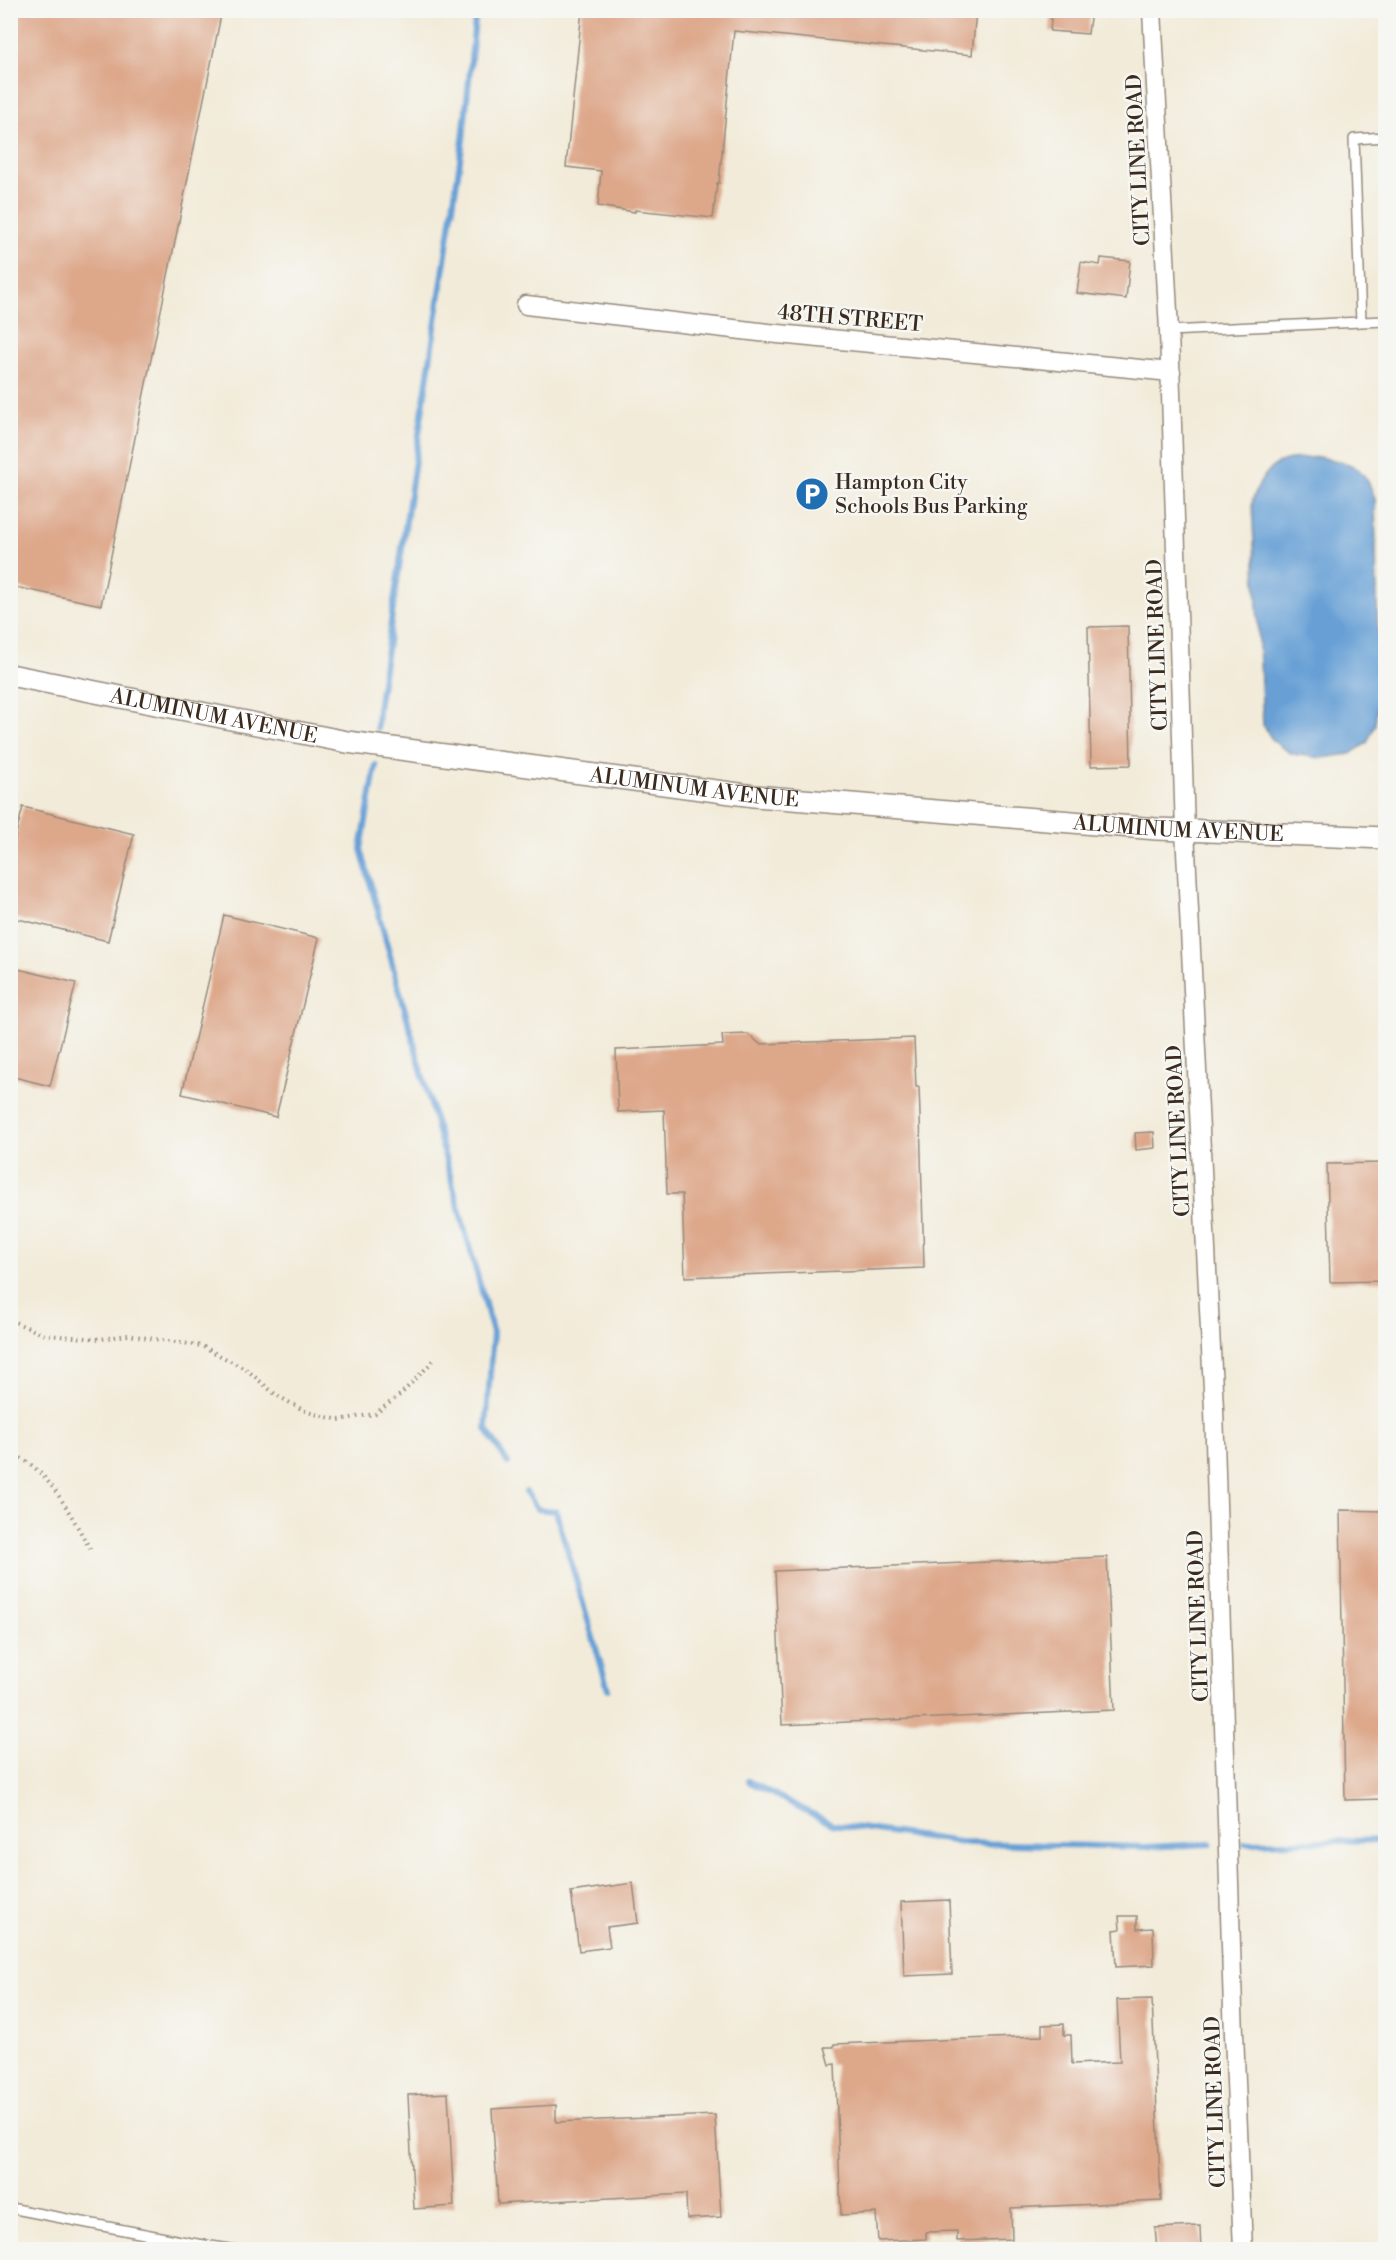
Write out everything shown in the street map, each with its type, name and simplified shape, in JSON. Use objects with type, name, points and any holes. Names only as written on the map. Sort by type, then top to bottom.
[{"type":"street","name":"CITY LINE ROAD","points":[[1152,10],[1171,372],[1185,831],[1213,1376],[1243,2250]]},
{"type":"street","name":"48TH STREET","points":[[526,305],[768,333],[1171,372]]},
{"type":"street","name":"ALUMINUM AVENUE","points":[[10,675],[347,742],[754,796],[1185,831],[1386,838]]},
{"type":"lane","points":[[1360,322],[1354,139],[1386,138]]},
{"type":"lane","points":[[1169,331],[1386,321]]},
{"type":"lane","points":[[10,2208],[237,2250]]},
{"type":"path","points":[[10,1320],[45,1335],[101,1339],[128,1335],[202,1346],[247,1370],[276,1395],[307,1412],[339,1420],[375,1414],[401,1394],[436,1358]]},
{"type":"path","points":[[10,1453],[18,1455],[41,1473],[92,1552]]},
{"type":"water","points":[[1319,457],[1349,464],[1356,468],[1371,487],[1375,499],[1379,692],[1375,725],[1367,743],[1350,754],[1322,758],[1292,754],[1273,741],[1263,725],[1252,503],[1256,490],[1273,467],[1286,460]]},
{"type":"building","points":[[10,10],[222,10],[101,605],[10,586]]},
{"type":"building","points":[[582,10],[976,10],[972,55],[734,31],[719,183],[717,183],[713,218],[635,210],[635,212],[598,206],[601,171],[566,167]]},
{"type":"building","points":[[1052,10],[1091,10],[1088,34],[1050,31]]},
{"type":"building","points":[[1101,258],[1130,261],[1126,299],[1077,293],[1081,262],[1100,265]]},
{"type":"building","points":[[1128,626],[1131,765],[1091,766],[1088,627]]},
{"type":"building","points":[[23,807],[134,834],[108,941],[10,917],[10,857]]},
{"type":"building","points":[[224,915],[319,938],[276,1117],[182,1094]]},
{"type":"building","points":[[10,967],[76,983],[50,1086],[10,1076]]},
{"type":"building","points":[[748,1034],[760,1044],[914,1038],[916,1087],[919,1087],[924,1268],[685,1277],[682,1194],[667,1194],[664,1110],[618,1112],[616,1050],[723,1045],[722,1035]]},
{"type":"building","points":[[1154,1132],[1155,1148],[1136,1150],[1135,1133]]},
{"type":"building","points":[[1386,1163],[1386,1281],[1330,1282],[1327,1164]]},
{"type":"building","points":[[1340,1510],[1386,1511],[1386,1799],[1345,1800]]},
{"type":"building","points":[[1107,1557],[1114,1710],[782,1725],[775,1571]]},
{"type":"building","points":[[633,1883],[638,1923],[607,1927],[610,1947],[579,1951],[571,1892]]},
{"type":"building","points":[[949,1900],[952,1974],[904,1976],[901,1902]]},
{"type":"building","points":[[1119,1916],[1137,1916],[1137,1929],[1153,1928],[1154,1965],[1116,1967],[1114,1930],[1120,1929]]},
{"type":"building","points":[[1152,1999],[1161,2201],[1011,2208],[1012,2239],[957,2241],[957,2231],[926,2232],[926,2239],[878,2241],[876,2213],[841,2215],[835,2064],[830,2065],[825,2047],[834,2047],[834,2044],[1042,2036],[1042,2025],[1064,2024],[1064,2035],[1071,2035],[1072,2064],[1120,2062],[1117,2000]]},
{"type":"building","points":[[448,2093],[454,2206],[414,2209],[408,2095]]},
{"type":"building","points":[[556,2105],[556,2122],[715,2115],[721,2217],[687,2219],[686,2194],[498,2204],[492,2109]]},
{"type":"building","points":[[1200,2226],[1201,2250],[1157,2250],[1155,2228]]},
{"type":"waterway","points":[[377,728],[463,140],[476,10]]},
{"type":"waterway","points":[[376,765],[361,849],[493,1333],[486,1429],[508,1463]]},
{"type":"waterway","points":[[526,1492],[537,1509],[556,1511],[608,1689]]},
{"type":"waterway","points":[[748,1781],[832,1824],[967,1843],[1145,1847],[1211,1844]]},
{"type":"waterway","points":[[1245,1843],[1386,1840]]},
{"type":"place","name":"Hampton City Schools Bus Parking","points":[[812,494]]}]
